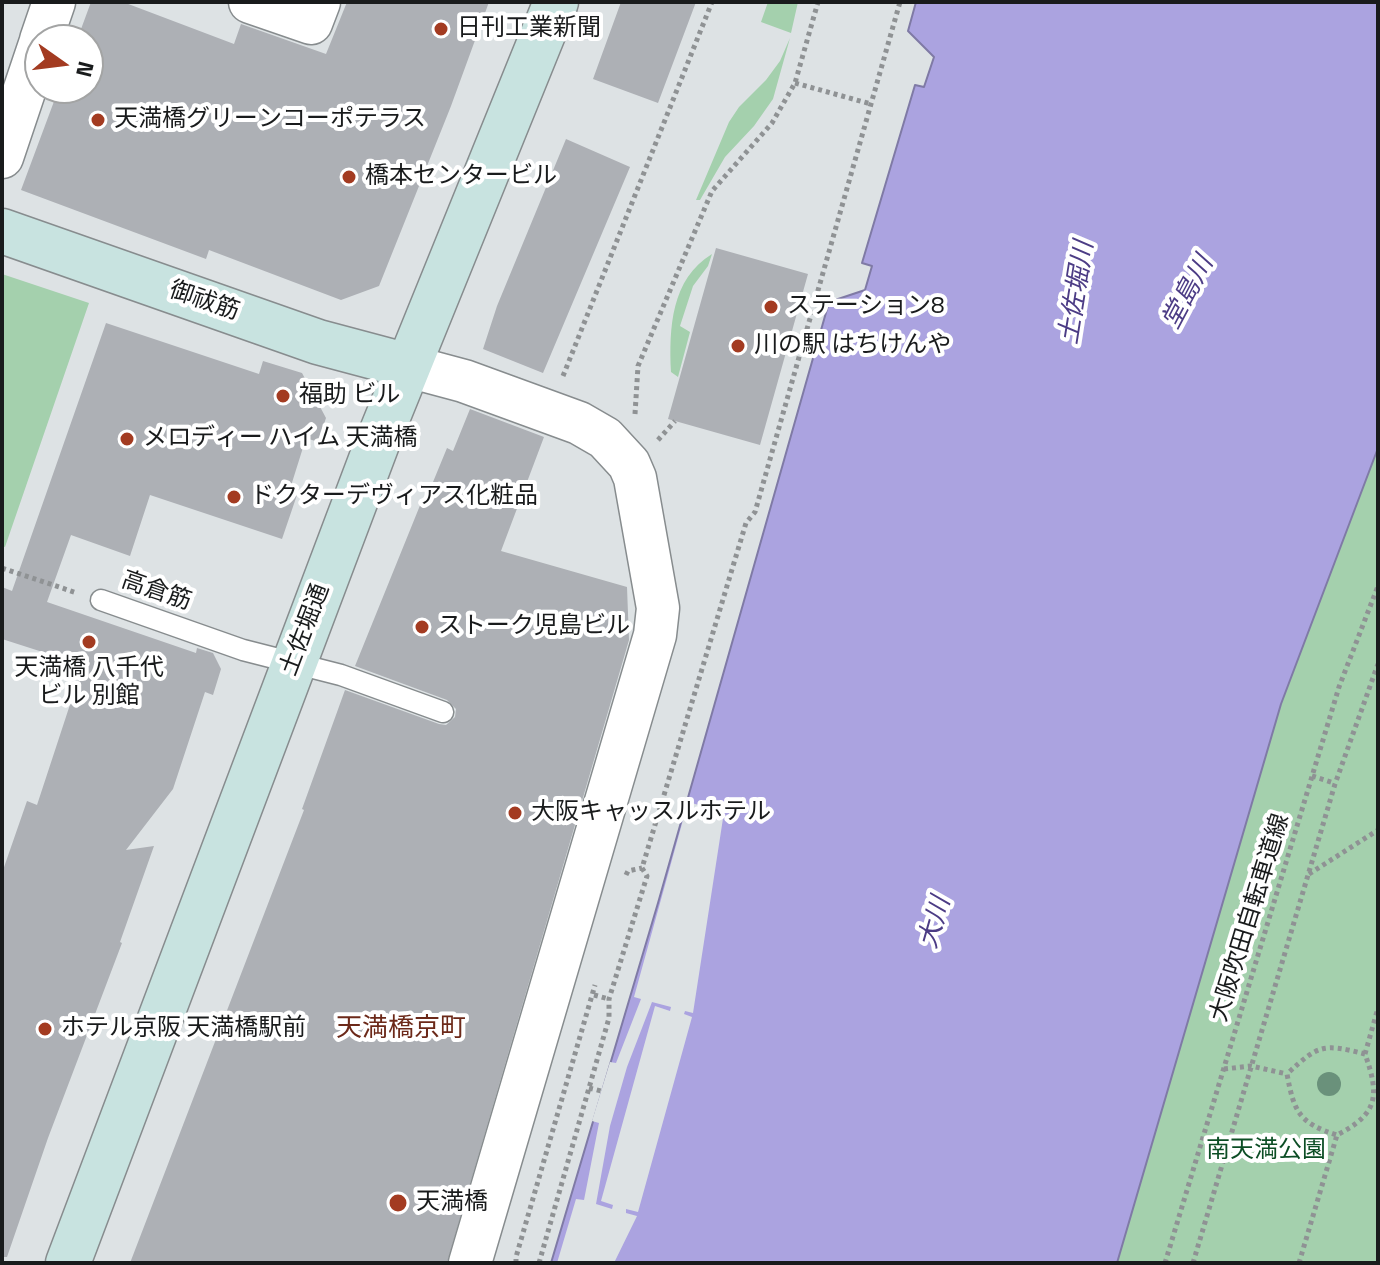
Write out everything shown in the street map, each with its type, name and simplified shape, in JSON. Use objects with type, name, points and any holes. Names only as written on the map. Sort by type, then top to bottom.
[{"type":"main road","name":"土佐堀通","points":[[68,1263],[408,366],[556,2]]},
{"type":"main road","name":"御祓筋","points":[[2,231],[318,342],[408,366]]},
{"type":"street","points":[[47,24],[54,2]]},
{"type":"street","points":[[250,2],[311,23],[319,2]]},
{"type":"street","points":[[2,157],[24,92]]},
{"type":"street","points":[[408,366],[464,381],[564,418],[605,438],[629,464],[635,478],[658,608],[655,635],[470,1263]]},
{"type":"lane","name":"高倉筋","points":[[101,600],[243,650],[341,675],[443,712]]},
{"type":"path","points":[[561,383],[712,2]]},
{"type":"path","points":[[634,425],[638,366],[712,191],[772,123],[795,83],[818,2]]},
{"type":"path","points":[[539,1263],[609,1018],[609,999],[647,876],[642,868],[746,523],[755,512],[900,2]]},
{"type":"path","points":[[795,83],[871,104]]},
{"type":"path","name":"高倉筋","points":[[2,568],[101,600]]},
{"type":"path","name":"大阪吹田自転車道線","points":[[1165,1263],[1339,687],[1378,586]]},
{"type":"path","points":[[1193,1263],[1335,784],[1378,664]]},
{"type":"path","points":[[1312,776],[1335,784]]},
{"type":"path","points":[[1309,874],[1378,830]]},
{"type":"path","points":[[594,995],[609,999]]},
{"type":"path","points":[[1287,1074],[1293,1104],[1312,1127],[1337,1135],[1359,1124],[1377,1103],[1377,1076],[1365,1054],[1378,1008]]},
{"type":"path","points":[[1287,1074],[1312,1052],[1338,1047],[1365,1054]]},
{"type":"path","points":[[1224,1069],[1251,1066],[1287,1074]]},
{"type":"path","points":[[589,1088],[601,1091]]},
{"type":"path","points":[[1299,1263],[1337,1135]]},
{"type":"green space","points":[[768,2],[798,2],[791,33],[761,22]]},
{"type":"green space","points":[[790,38],[773,99],[754,126],[725,157],[700,200],[696,200],[729,122],[780,61]]},
{"type":"green space","points":[[712,254],[708,266],[693,286],[680,326],[690,332],[678,377],[671,372],[675,306],[688,277],[698,264]]},
{"type":"green space","points":[[2,274],[89,303],[5,547],[2,546]]},
{"type":"green space","name":"南天満公園","points":[[1378,448],[1378,1263],[1117,1263],[1281,704]]},
{"type":"water","points":[[916,2],[1378,2],[1378,448],[1281,704],[1117,1263],[551,1263],[658,903],[829,302],[865,290],[872,266],[862,263],[915,85],[924,87],[934,57],[908,31]]},
{"type":"pier","points":[[688,802],[724,812],[693,1013],[685,1011],[684,1014],[692,1017],[638,1212],[626,1209],[626,1213],[637,1216],[614,1263],[557,1263],[576,1199],[584,1200],[599,1123],[592,1121],[610,1062],[616,1063],[641,999],[634,997]],"holes":[[[652,1002],[671,1007],[670,1011],[655,1006],[601,1201],[613,1205],[612,1209],[596,1204],[610,1126],[627,1067]]]},
{"type":"building","points":[[91,2],[123,2],[234,44],[241,24],[326,54],[347,2],[489,2],[379,286],[341,300],[209,250],[206,259],[21,190],[53,104],[104,104],[104,24],[83,24]]},
{"type":"building","points":[[621,2],[696,2],[658,103],[593,79]]},
{"type":"building","points":[[566,139],[630,167],[543,373],[483,349],[497,306]]},
{"type":"building","name":"川の駅 はちけんや","points":[[716,248],[808,274],[760,445],[668,419]]},
{"type":"building","points":[[106,323],[259,374],[263,361],[302,373],[326,418],[318,442],[306,438],[290,489],[298,492],[282,539],[150,495],[130,556],[71,535],[47,602],[196,653],[197,648],[213,653],[221,669],[213,695],[205,692],[173,789],[126,850],[154,846],[122,943],[48,1138],[7,1257],[2,1257],[2,873],[27,801],[37,805],[83,665],[2,639],[2,587],[12,591]]},
{"type":"building","points":[[470,409],[544,437],[501,551],[627,587],[629,640],[447,1263],[130,1263],[304,810],[345,690],[439,724],[446,725],[455,717],[456,709],[447,700],[355,666],[423,498],[426,499],[447,448],[453,451]]},
{"type":"place","name":"日刊工業新聞","points":[[441,29]]},
{"type":"place","name":"天満橋グリーンコーポテラス","points":[[98,120]]},
{"type":"place","name":"橋本センタービル","points":[[349,177]]},
{"type":"place","name":"ステーション8","points":[[771,307]]},
{"type":"place","name":"川の駅 はちけんや","points":[[738,346]]},
{"type":"place","name":"福助 ビル","points":[[283,396]]},
{"type":"place","name":"メロディー ハイム 天満橋","points":[[127,439]]},
{"type":"place","name":"ドクターデヴィアス化粧品","points":[[234,497]]},
{"type":"place","name":"ストーク児島ビル","points":[[422,627]]},
{"type":"place","name":"天満橋 八千代 ビル 別館","points":[[89,642]]},
{"type":"place","name":"大阪キャッスルホテル","points":[[515,813]]},
{"type":"place","name":"ホテル京阪 天満橋駅前","points":[[45,1029]]},
{"type":"place","name":"天満橋","points":[[398,1203]]},
{"type":"district","name":"天満橋京町","points":[[401,1030]]},
{"type":"water label","name":"土佐堀川","points":[[1078,293]]},
{"type":"water label","name":"堂島川","points":[[1189,293]]},
{"type":"water label","name":"大川","points":[[936,923]]}]
